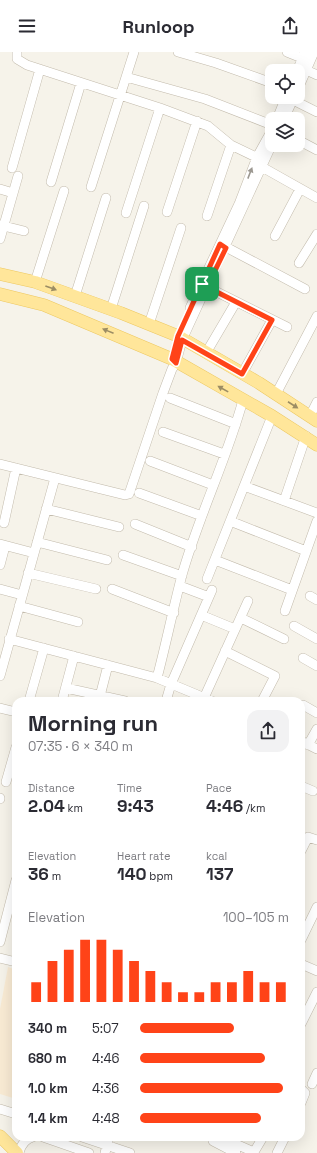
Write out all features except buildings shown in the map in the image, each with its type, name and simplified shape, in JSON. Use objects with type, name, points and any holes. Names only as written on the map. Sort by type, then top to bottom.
[{"type":"main road","points":[[0,274],[35,282],[75,296],[149,324],[180,338],[276,394],[313,418]]},
{"type":"main road","points":[[0,296],[44,305],[174,363],[272,416],[306,436],[317,445]]},
{"type":"main road","points":[[0,1136],[18,1153]]},
{"type":"street","points":[[17,52],[17,59],[26,65],[160,108],[208,126],[231,145],[261,162],[300,189],[317,198]]},
{"type":"street","points":[[91,187],[119,95],[134,52]]},
{"type":"street","points":[[178,52],[216,63],[265,80]]},
{"type":"street","points":[[287,52],[303,55]]},
{"type":"street","points":[[305,64],[314,52]]},
{"type":"street","points":[[0,239],[2,226],[13,193],[15,172],[40,69]]},
{"type":"street","points":[[305,71],[317,75]]},
{"type":"street","points":[[126,76],[205,99],[265,122]]},
{"type":"street","points":[[51,182],[81,83]]},
{"type":"street","points":[[302,104],[317,112]]},
{"type":"street","points":[[126,213],[160,108]]},
{"type":"street","points":[[167,212],[197,122]]},
{"type":"street","points":[[305,144],[317,150]]},
{"type":"street","points":[[206,216],[231,145]]},
{"type":"street","points":[[261,162],[265,150]]},
{"type":"street","points":[[180,338],[207,287],[239,204],[267,152]]},
{"type":"street","points":[[0,189],[13,193]]},
{"type":"street","points":[[275,236],[300,189]]},
{"type":"street","points":[[35,282],[64,191]]},
{"type":"street","points":[[75,296],[106,198]]},
{"type":"street","points":[[111,309],[144,206]]},
{"type":"street","points":[[2,226],[24,231]]},
{"type":"street","points":[[149,324],[181,228]]},
{"type":"street","points":[[299,263],[317,234]]},
{"type":"street","points":[[223,246],[305,289]]},
{"type":"street","points":[[0,464],[125,495],[129,494],[174,363],[180,338],[223,246]]},
{"type":"street","points":[[207,287],[287,327]]},
{"type":"street","points":[[206,353],[236,302]]},
{"type":"street","points":[[276,394],[317,316]]},
{"type":"street","points":[[242,374],[272,320]]},
{"type":"street","points":[[170,398],[236,424]]},
{"type":"street","points":[[157,678],[182,576],[224,454],[236,424],[243,400]]},
{"type":"street","points":[[313,418],[317,402]]},
{"type":"street","points":[[207,579],[272,416]]},
{"type":"street","points":[[163,432],[224,454]]},
{"type":"street","points":[[284,501],[306,436]]},
{"type":"street","points":[[150,461],[213,485]]},
{"type":"street","points":[[4,523],[4,504],[16,468]]},
{"type":"street","points":[[0,676],[6,643],[19,606],[55,478]]},
{"type":"street","points":[[244,486],[317,513]]},
{"type":"street","points":[[139,493],[202,516]]},
{"type":"street","points":[[46,509],[119,527]]},
{"type":"street","points":[[230,522],[306,551]]},
{"type":"street","points":[[285,610],[317,522]]},
{"type":"street","points":[[135,524],[192,547]]},
{"type":"street","points":[[37,542],[107,560]]},
{"type":"street","points":[[0,566],[2,545],[34,553]]},
{"type":"street","points":[[123,556],[182,576]]},
{"type":"street","points":[[215,560],[292,590]]},
{"type":"street","points":[[28,573],[96,589]]},
{"type":"street","points":[[167,697],[171,684],[211,593],[180,586]]},
{"type":"street","points":[[112,589],[174,612]]},
{"type":"street","points":[[0,590],[22,595]]},
{"type":"street","points":[[209,697],[225,651],[248,601]]},
{"type":"street","points":[[19,606],[78,622]]},
{"type":"street","points":[[201,615],[235,630]]},
{"type":"street","points":[[241,618],[284,639]]},
{"type":"street","points":[[294,626],[317,639]]},
{"type":"street","points":[[6,643],[44,648],[157,678],[203,697]]},
{"type":"street","points":[[30,697],[44,648]]},
{"type":"street","points":[[225,651],[275,676],[264,697]]},
{"type":"street","points":[[63,697],[74,656]]},
{"type":"street","points":[[303,658],[317,666]]},
{"type":"street","points":[[100,697],[108,665]]},
{"type":"street","points":[[66,688],[97,697]]},
{"type":"street","points":[[305,706],[317,713]]},
{"type":"street","points":[[0,708],[12,711]]},
{"type":"street","points":[[305,742],[317,729]]},
{"type":"street","points":[[305,743],[317,749]]},
{"type":"street","points":[[6,782],[12,761]]},
{"type":"street","points":[[305,788],[313,792]]},
{"type":"street","points":[[305,843],[308,837],[317,840]]},
{"type":"street","points":[[0,942],[12,896]]},
{"type":"street","points":[[305,932],[317,907]]},
{"type":"street","points":[[0,958],[12,961]]},
{"type":"street","points":[[305,966],[317,971]]},
{"type":"street","points":[[305,1016],[317,992]]},
{"type":"street","points":[[312,1084],[317,1073]]},
{"type":"street","points":[[0,1109],[12,1113]]},
{"type":"street","points":[[18,1153],[25,1141]]},
{"type":"street","points":[[54,1141],[89,1153]]},
{"type":"street","points":[[94,1141],[130,1153]]},
{"type":"street","points":[[219,1141],[233,1152]]},
{"type":"street","points":[[222,1141],[254,1152],[261,1141]]},
{"type":"street","points":[[277,1153],[281,1141]]},
{"type":"shaded area","points":[[8,967],[12,968],[12,1098],[0,1094],[0,1009]]},
{"type":"route","points":[[220,244],[226,248],[207,287],[272,320],[242,374],[182,340],[176,363],[172,359],[178,336],[202,284],[220,244]]}]
